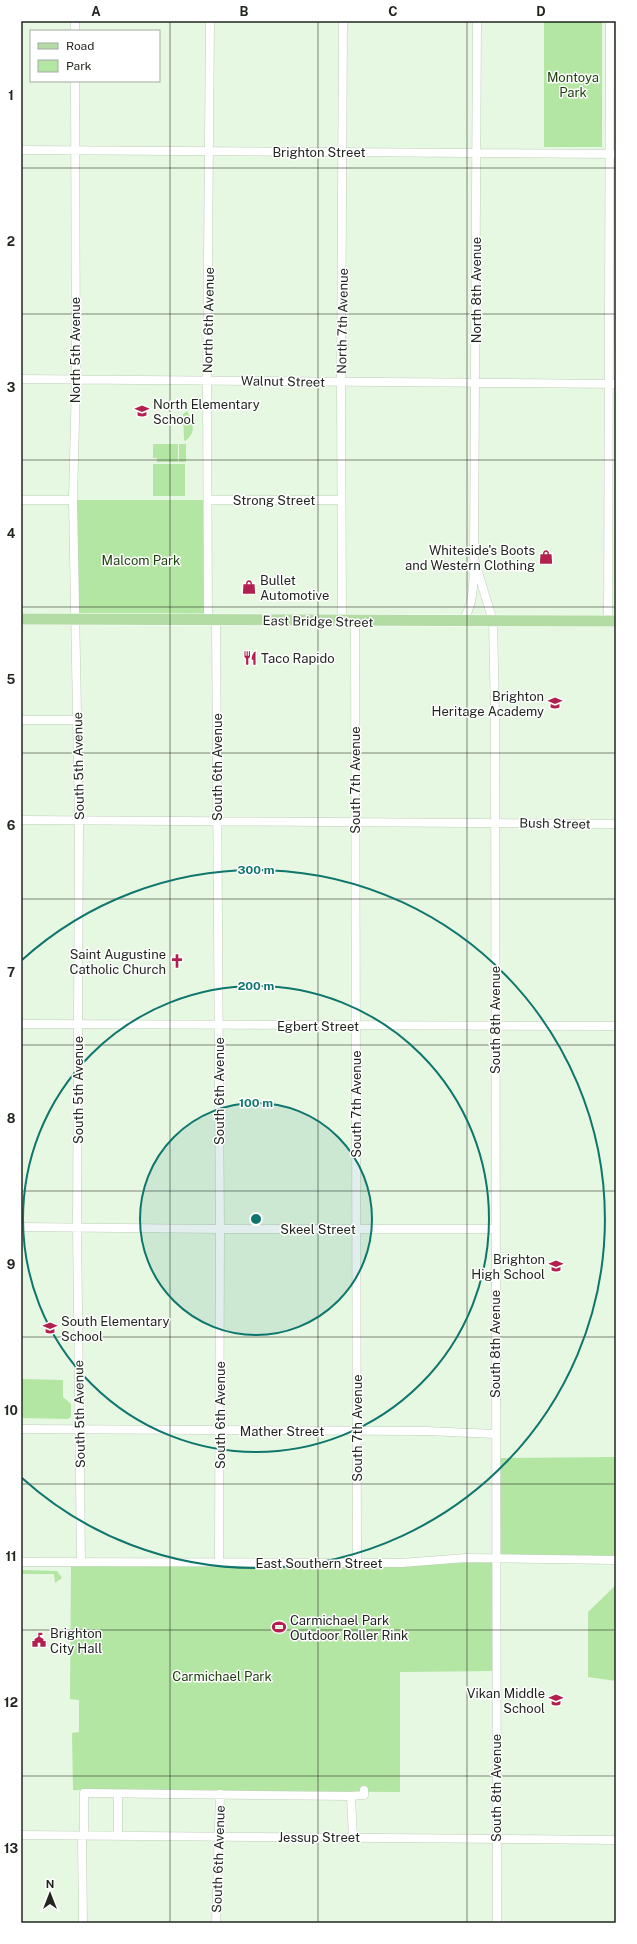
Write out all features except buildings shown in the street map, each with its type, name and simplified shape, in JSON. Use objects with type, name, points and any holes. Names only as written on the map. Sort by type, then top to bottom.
[{"type":"main road","name":"East Bridge Street","points":[[21,619],[612,621]]},
{"type":"street","name":"North 6th Avenue","points":[[210,21],[207,380],[208,500],[212,620]]},
{"type":"street","name":"North 7th Avenue","points":[[342,621],[341,382],[343,21]]},
{"type":"street","name":"North 8th Avenue","points":[[462,621],[469,613],[471,606],[474,559],[477,21]]},
{"type":"street","points":[[610,21],[613,154],[612,621]]},
{"type":"street","name":"North 5th Avenue","points":[[75,82],[74,150],[76,380],[73,500],[75,619]]},
{"type":"street","name":"Brighton Street","points":[[21,150],[613,154]]},
{"type":"street","name":"Walnut Street","points":[[21,380],[207,380],[613,384]]},
{"type":"street","points":[[21,500],[73,500]]},
{"type":"street","name":"Strong Street","points":[[208,500],[341,500]]},
{"type":"street","name":"North 8th Avenue","points":[[474,559],[493,621]]},
{"type":"street","name":"South 5th Avenue","points":[[75,619],[79,821],[77,1226],[81,1562]]},
{"type":"street","name":"South 6th Avenue","points":[[212,620],[217,822],[220,1229],[219,1562]]},
{"type":"street","name":"South 7th Avenue","points":[[355,621],[357,1563]]},
{"type":"street","name":"South 8th Avenue","points":[[493,621],[495,823],[497,1923]]},
{"type":"street","points":[[21,720],[77,720]]},
{"type":"street","name":"Bush Street","points":[[21,820],[616,824]]},
{"type":"street","name":"Egbert Street","points":[[21,1024],[218,1026],[616,1026]]},
{"type":"street","name":"Skeel Street","points":[[21,1227],[77,1226],[220,1229],[495,1229]]},
{"type":"street","name":"Mather Street","points":[[21,1429],[357,1431],[495,1434]]},
{"type":"street","name":"East Southern Street","points":[[21,1562],[400,1563],[454,1558],[616,1560]]},
{"type":"street","points":[[83,1923],[84,1793],[217,1793],[351,1796],[364,1795],[364,1790]]},
{"type":"street","name":"South 6th Avenue","points":[[216,1923],[220,1836],[217,1793]]},
{"type":"street","points":[[118,1794],[118,1836]]},
{"type":"street","points":[[351,1796],[353,1838]]},
{"type":"street","name":"Jessup Street","points":[[21,1835],[616,1840]]},
{"type":"green space","name":"Montoya Park","points":[[544,21],[602,21],[602,147],[544,147]]},
{"type":"green space","points":[[187,411],[193,427],[189,438],[185,441],[183,414]]},
{"type":"green space","points":[[153,444],[178,444],[178,462],[157,462],[157,458],[153,458]]},
{"type":"green space","points":[[179,444],[186,444],[186,462],[179,462]]},
{"type":"green space","points":[[153,464],[185,464],[185,496],[153,496]]},
{"type":"green space","name":"Malcom Park","points":[[73,500],[208,500],[208,620],[75,619]]},
{"type":"green space","points":[[22,1379],[63,1380],[63,1397],[71,1404],[71,1417],[68,1419],[22,1418]]},
{"type":"green space","points":[[616,1457],[616,1560],[496,1558],[495,1458]]},
{"type":"green space","name":"Carmichael Park","points":[[496,1558],[496,1671],[400,1672],[400,1792],[73,1790],[72,1733],[79,1732],[79,1700],[70,1699],[71,1562]]},
{"type":"green space","points":[[21,1570],[57,1571],[62,1578],[55,1583],[54,1574],[21,1574]]},
{"type":"green space","points":[[616,1585],[616,1681],[588,1677],[588,1612]]},
{"type":"place","name":"North Elementary School","points":[[142,411]]},
{"type":"place","name":"Whiteside's Boots and Western Clothing","points":[[546,557]]},
{"type":"place","name":"Bullet Automotive","points":[[249,587]]},
{"type":"place","name":"Taco Rapido","points":[[250,658]]},
{"type":"place","name":"Brighton Heritage Academy","points":[[555,703]]},
{"type":"place","name":"Saint Augustine Catholic Church","points":[[177,961]]},
{"type":"place","name":"Brighton High School","points":[[556,1266]]},
{"type":"place","name":"South Elementary School","points":[[50,1328]]},
{"type":"place","name":"Carmichael Park Outdoor Roller Rink","points":[[279,1627]]},
{"type":"place","name":"Brighton City Hall","points":[[39,1640]]},
{"type":"place","name":"Vikan Middle School","points":[[556,1700]]}]
